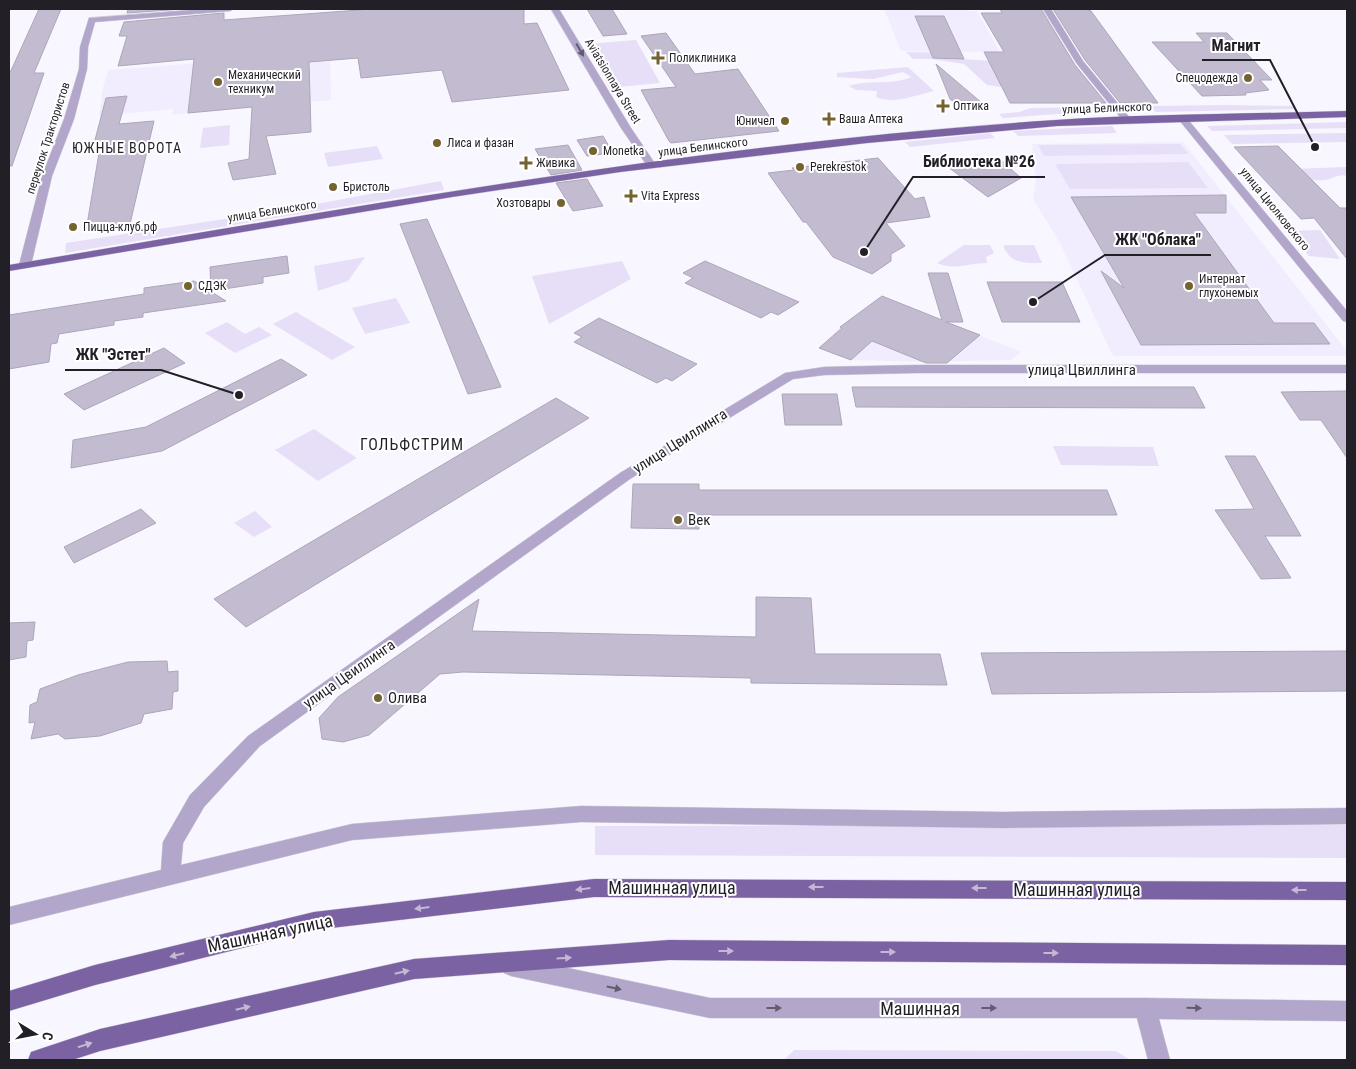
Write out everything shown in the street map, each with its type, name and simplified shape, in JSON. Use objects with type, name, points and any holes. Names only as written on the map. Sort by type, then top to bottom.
[{"type":"main road","name":"улица Белинского","points":[[9,268],[452,194],[651,165],[986,128],[1127,120],[1347,114]]},
{"type":"main road","name":"Машинная улица","points":[[9,1001],[95,975],[314,921],[594,888],[1347,891]]},
{"type":"main road","points":[[39,1060],[100,1040],[414,969],[669,950],[1347,955]]},
{"type":"street","name":"переулок Трактористов","points":[[25,265],[48,176],[69,119],[82,69],[84,47],[92,20],[230,9]]},
{"type":"street","name":"Aviatsionnaya Street","points":[[555,9],[626,128],[651,165]]},
{"type":"street","points":[[1047,9],[1080,62],[1127,120]]},
{"type":"street","name":"улица Циолковского","points":[[1182,118],[1347,318]]},
{"type":"street","name":"улица Цвиллинга","points":[[170,876],[173,842],[196,801],[254,741],[625,476],[711,422],[790,376],[824,371],[916,369],[1347,370]]},
{"type":"street","points":[[9,916],[352,832],[580,814],[1003,820],[1347,816]]},
{"type":"street","name":"Машинная","points":[[498,964],[710,1008],[1146,1008],[1347,1011]]},
{"type":"street","points":[[1146,1008],[1159,1060]]},
{"type":"shaded area","points":[[884,9],[965,9],[967,11],[977,11],[1000,52],[901,51]]},
{"type":"shaded area","points":[[636,40],[660,83],[609,88],[588,44]]},
{"type":"shaded area","points":[[906,52],[956,53],[962,59],[992,61],[1009,88],[987,85],[964,64],[931,59],[913,59]]},
{"type":"shaded area","name":"Механический техникум","points":[[330,53],[331,100],[172,115],[173,109],[99,116],[101,95],[108,70]]},
{"type":"shaded area","points":[[908,67],[934,91],[897,100],[883,99],[876,97],[877,91],[856,90],[849,86],[903,80],[911,77],[903,72],[873,79],[837,77],[837,73]]},
{"type":"shaded area","points":[[1150,106],[1293,106],[1296,109],[1156,112]]},
{"type":"shaded area","points":[[1096,107],[1099,111],[1003,118],[999,114],[1019,112],[1031,108]]},
{"type":"shaded area","points":[[1347,122],[1347,128],[1212,131],[1207,126]]},
{"type":"shaded area","points":[[230,125],[229,145],[200,148],[203,128]]},
{"type":"shaded area","points":[[1112,126],[1117,133],[1018,136],[1013,131]]},
{"type":"shaded area","points":[[990,133],[995,138],[910,147],[905,142]]},
{"type":"shaded area","points":[[1347,133],[1347,142],[1232,144],[1224,135]]},
{"type":"shaded area","name":"Интернат глухонемых","points":[[1183,142],[1347,351],[1347,356],[1114,356],[1060,243],[1033,199],[1036,179],[1032,144]]},
{"type":"shaded area","points":[[1180,144],[1189,154],[1044,156],[1038,145]]},
{"type":"shaded area","points":[[377,146],[383,159],[328,167],[324,153]]},
{"type":"shaded area","points":[[1188,162],[1208,188],[1070,189],[1055,164]]},
{"type":"shaded area","points":[[1347,167],[1347,176],[1342,175],[1325,180],[1300,179],[1259,170]]},
{"type":"shaded area","points":[[441,181],[444,190],[65,253],[66,243],[278,211]]},
{"type":"shaded area","points":[[1320,230],[1340,259],[1309,256],[1289,231]]},
{"type":"shaded area","points":[[964,245],[990,245],[994,253],[986,257],[987,263],[956,267],[937,263]]},
{"type":"shaded area","points":[[1034,245],[1042,263],[1024,262],[1014,259],[1006,252],[1003,246]]},
{"type":"shaded area","points":[[365,257],[348,281],[318,291],[314,266]]},
{"type":"shaded area","points":[[622,261],[631,279],[549,324],[532,276]]},
{"type":"shaded area","points":[[882,296],[1021,352],[1011,360],[923,362],[851,360],[819,348],[840,327]]},
{"type":"shaded area","points":[[396,298],[410,323],[365,334],[352,308]]},
{"type":"shaded area","points":[[296,312],[355,347],[332,360],[273,324]]},
{"type":"shaded area","points":[[227,322],[245,334],[259,327],[272,335],[235,353],[205,333]]},
{"type":"shaded area","points":[[314,429],[357,458],[318,481],[275,450]]},
{"type":"shaded area","points":[[1053,446],[1153,447],[1159,466],[1061,465]]},
{"type":"shaded area","points":[[255,511],[272,527],[254,537],[234,523]]},
{"type":"shaded area","points":[[1347,825],[1347,858],[595,855],[595,826]]},
{"type":"shaded area","points":[[794,1050],[1116,1051],[1130,1060],[784,1060]]},
{"type":"building","points":[[39,9],[61,9],[34,73],[44,73],[12,166],[9,166],[9,75]]},
{"type":"building","points":[[128,9],[183,9],[127,13]]},
{"type":"building","points":[[373,9],[524,9],[524,24],[537,23],[569,90],[452,102],[442,70],[361,78],[358,58],[309,62],[311,132],[266,136],[276,174],[233,180],[228,163],[249,159],[252,107],[188,113],[194,59],[118,66],[127,36],[119,36],[124,22],[224,13],[224,20]]},
{"type":"building","points":[[587,9],[612,9],[627,34],[603,36]]},
{"type":"building","points":[[1000,9],[1041,9],[1075,65],[1106,103],[1010,103],[984,52],[1004,52],[981,13],[1002,13]]},
{"type":"building","points":[[1053,9],[1085,9],[1091,11],[1158,103],[1120,103],[1085,60]]},
{"type":"building","points":[[915,16],[944,16],[964,59],[933,58]]},
{"type":"building","points":[[666,33],[695,74],[738,69],[779,131],[671,143],[641,90],[676,87],[641,36]]},
{"type":"building","points":[[1196,33],[1227,33],[1272,80],[1260,80],[1269,90],[1245,93],[1246,95],[1202,96],[1152,42],[1204,42]]},
{"type":"building","points":[[936,64],[982,103],[955,103],[950,99]]},
{"type":"building","points":[[127,96],[119,124],[154,121],[130,224],[86,231],[100,147],[95,140],[106,98]]},
{"type":"building","points":[[603,136],[613,153],[587,156],[577,140]]},
{"type":"building","points":[[568,145],[582,170],[551,175],[535,149]]},
{"type":"building","points":[[1278,146],[1340,208],[1347,208],[1347,259],[1314,218],[1301,219],[1234,147]]},
{"type":"building","points":[[878,158],[915,199],[924,197],[930,217],[886,223],[905,246],[891,254],[891,261],[872,274],[833,257],[806,222],[803,222],[768,173],[794,170],[792,168]]},
{"type":"building","points":[[1002,161],[1021,178],[988,197],[948,167]]},
{"type":"building","points":[[587,179],[603,206],[573,211],[556,183]]},
{"type":"building","points":[[1226,195],[1226,213],[1194,213],[1274,323],[1314,323],[1330,344],[1141,345],[1101,271],[1124,288],[1071,197]]},
{"type":"building","points":[[427,219],[501,387],[468,394],[400,224]]},
{"type":"building","points":[[287,256],[289,273],[263,277],[263,283],[211,291],[210,267]]},
{"type":"building","points":[[705,261],[799,302],[778,315],[771,312],[761,318],[685,283],[693,278],[683,273]]},
{"type":"building","points":[[928,273],[948,273],[963,322],[946,322],[980,335],[947,363],[926,363],[872,341],[851,360],[819,348],[842,328],[840,327],[882,296],[942,320]]},
{"type":"building","points":[[194,281],[226,301],[143,313],[143,317],[114,321],[114,325],[59,334],[57,343],[51,344],[49,362],[9,369],[9,315],[144,294],[144,288]]},
{"type":"building","points":[[987,282],[1062,282],[1080,322],[1002,322]]},
{"type":"building","points":[[599,318],[697,364],[672,381],[666,378],[657,383],[574,342],[582,337],[574,333]]},
{"type":"building","points":[[164,348],[185,363],[84,410],[64,394]]},
{"type":"building","points":[[281,359],[307,375],[162,451],[71,468],[73,440],[146,427]]},
{"type":"building","points":[[852,387],[1194,387],[1205,408],[856,407]]},
{"type":"building","points":[[1347,391],[1347,458],[1321,420],[1300,420],[1281,392]]},
{"type":"building","points":[[782,394],[837,394],[842,425],[785,425]]},
{"type":"building","points":[[556,398],[589,418],[246,627],[214,599]]},
{"type":"building","points":[[1225,456],[1255,456],[1301,536],[1265,536],[1291,578],[1261,579],[1215,510],[1254,509]]},
{"type":"building","points":[[633,484],[699,484],[699,490],[1107,490],[1117,515],[699,515],[699,529],[631,528]]},
{"type":"building","points":[[141,509],[156,523],[74,563],[64,547]]},
{"type":"building","points":[[756,597],[811,598],[815,654],[940,654],[947,685],[751,683],[751,678],[463,672],[440,674],[369,735],[343,742],[322,739],[319,718],[338,697],[479,599],[472,631],[756,637]]},
{"type":"building","points":[[35,622],[33,640],[27,641],[26,657],[9,660],[9,623]]},
{"type":"building","points":[[1347,651],[1347,691],[992,694],[981,653]]},
{"type":"building","points":[[167,661],[168,672],[178,671],[178,691],[173,692],[172,709],[144,714],[141,723],[100,736],[65,739],[58,734],[31,739],[35,722],[29,723],[30,705],[37,702],[40,689],[78,675],[128,662]]},
{"type":"place","name":"Поликлиника","points":[[658,58]]},
{"type":"place","name":"Спецодежда","points":[[1248,78]]},
{"type":"place","name":"Механический техникум","points":[[218,82]]},
{"type":"place","name":"Оптика","points":[[943,106]]},
{"type":"place","name":"Ваша Аптека","points":[[829,119]]},
{"type":"place","name":"Юничел","points":[[785,121]]},
{"type":"place","name":"Лиса и фазан","points":[[437,143]]},
{"type":"place","name":"Магнит","points":[[1315,147]]},
{"type":"place","name":"Monetka","points":[[593,151]]},
{"type":"place","name":"Живика","points":[[526,163]]},
{"type":"place","name":"Perekrestok","points":[[800,167]]},
{"type":"place","name":"Бристоль","points":[[333,187]]},
{"type":"place","name":"Vita Express","points":[[631,196]]},
{"type":"place","name":"Хозтовары","points":[[561,203]]},
{"type":"place","name":"Пицца-клуб.рф","points":[[73,227]]},
{"type":"place","name":"Библиотека №26","points":[[864,252]]},
{"type":"place","name":"СДЭК","points":[[188,286]]},
{"type":"place","name":"Интернат глухонемых","points":[[1189,286]]},
{"type":"place","name":"ЖК \"Облака\"","points":[[1033,302]]},
{"type":"place","name":"ЖК \"Эстет\"","points":[[239,395]]},
{"type":"place","name":"Век","points":[[678,520]]},
{"type":"place","name":"Олива","points":[[378,698]]},
{"type":"district","name":"ЮЖНЫЕ ВОРОТА","points":[[127,148]]},
{"type":"district","name":"ГОЛЬФСТРИМ","points":[[412,444]]}]
